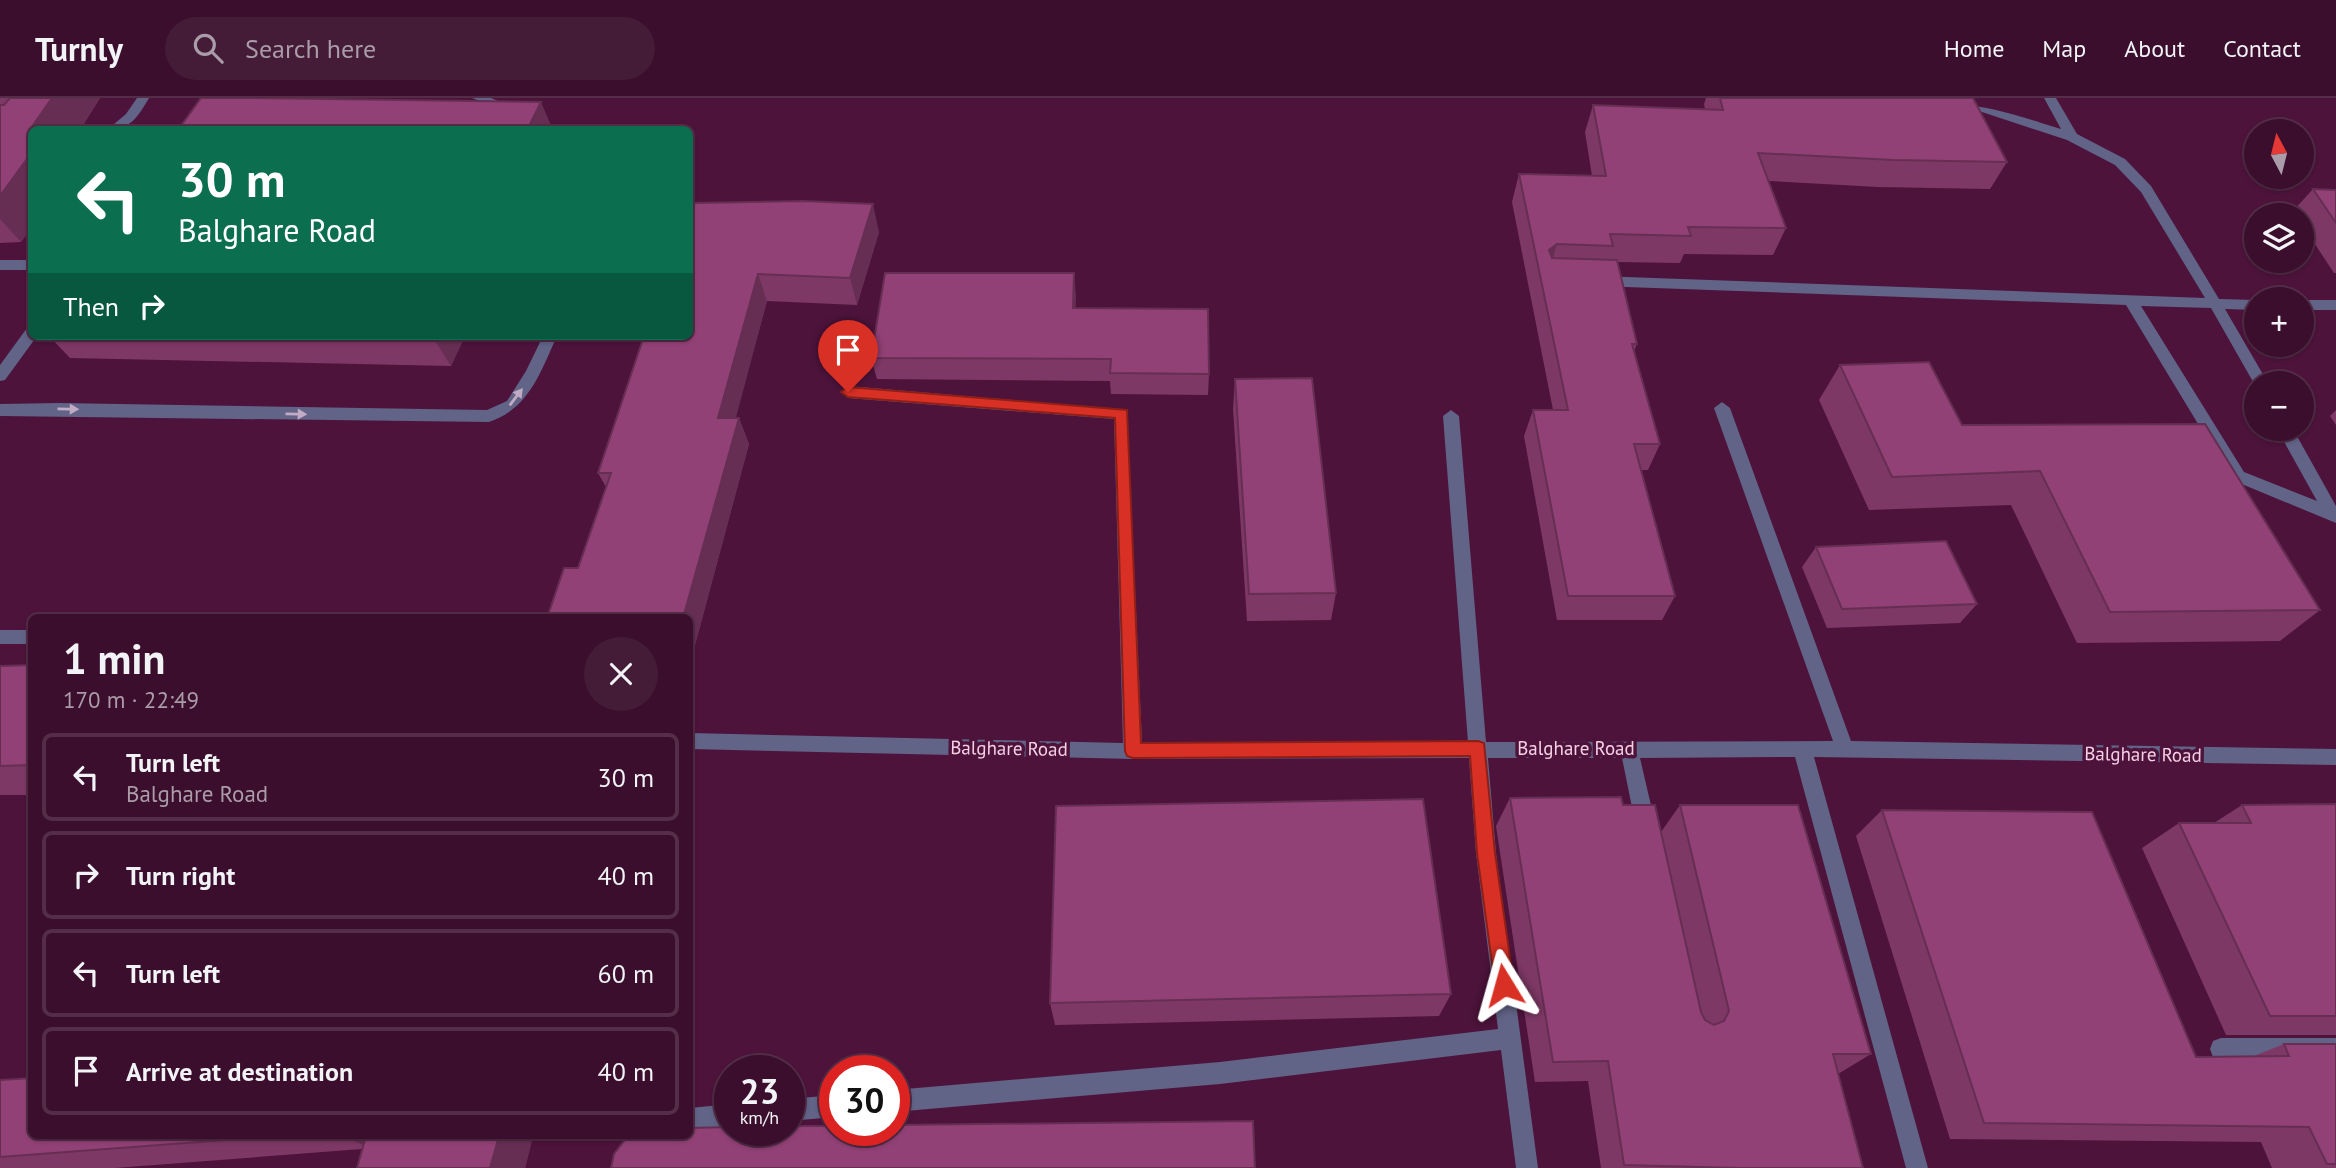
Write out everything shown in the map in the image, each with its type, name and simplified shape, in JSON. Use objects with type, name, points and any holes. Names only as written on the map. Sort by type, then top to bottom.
[{"type":"street","points":[[119,126],[131,117],[143,98]]},
{"type":"street","points":[[478,98],[509,108]]},
{"type":"street","points":[[2050,98],[2072,137]]},
{"type":"street","points":[[1939,106],[1980,107],[2072,137],[2120,162],[2146,189],[2217,305],[2253,371]]},
{"type":"street","points":[[0,265],[28,265]]},
{"type":"street","points":[[1577,280],[2244,305]]},
{"type":"street","points":[[2131,301],[2238,476],[2335,516]]},
{"type":"street","points":[[2314,305],[2336,305]]},
{"type":"street","points":[[2,371],[28,337]]},
{"type":"street","points":[[0,410],[489,416],[512,405],[533,373],[548,340]]},
{"type":"street","points":[[848,392],[1122,414],[1133,751]]},
{"type":"street","points":[[1721,408],[1845,749]]},
{"type":"street","points":[[1451,416],[1486,853],[1527,1168]]},
{"type":"street","points":[[2292,441],[2335,516]]},
{"type":"street","points":[[0,636],[28,637]]},
{"type":"street","name":"Balghare Road","points":[[693,741],[1133,751],[1845,749],[2336,757]]},
{"type":"street","points":[[1629,748],[1650,843]]},
{"type":"street","points":[[1802,749],[1917,1168]]},
{"type":"street","points":[[910,1100],[1220,1073],[1512,1038]]},
{"type":"street","points":[[2221,1049],[2336,1049]]},
{"type":"street","points":[[693,1119],[714,1117]]},
{"type":"building","points":[[10,98],[52,98],[32,126],[28,126],[28,158],[0,196],[0,105],[4,105]]},
{"type":"building","points":[[201,98],[541,102],[529,126],[181,126]]},
{"type":"building","points":[[1720,98],[1973,98],[2007,162],[1893,160],[1758,153],[1786,228],[1688,227],[1691,236],[1610,234],[1613,246],[1557,244],[1549,250],[1552,258],[1617,260],[1637,344],[1632,344],[1660,444],[1634,444],[1675,596],[1568,596],[1533,410],[1568,410],[1519,174],[1606,176],[1593,105],[1723,110]]},
{"type":"building","points":[[2313,189],[2336,190],[2336,223]]},
{"type":"building","points":[[803,201],[873,204],[850,278],[758,274],[718,418],[739,418],[684,614],[548,614],[564,568],[578,568],[611,473],[598,473],[643,340],[693,340],[694,203]]},
{"type":"building","points":[[885,273],[1074,273],[1073,308],[1208,309],[1209,374],[1110,373],[1111,359],[871,358]]},
{"type":"building","points":[[1929,362],[1962,425],[2205,424],[2320,610],[2110,612],[2040,471],[1892,477],[1840,365]]},
{"type":"building","points":[[1312,378],[1336,593],[1249,594],[1235,379]]},
{"type":"building","points":[[1946,541],[1977,604],[1842,609],[1816,547]]},
{"type":"building","points":[[28,665],[28,765],[0,766],[0,666]]},
{"type":"building","points":[[1621,797],[1623,805],[1655,805],[1701,1012],[1705,1020],[1714,1025],[1724,1021],[1729,1011],[1680,805],[1798,805],[1871,1054],[1833,1054],[1863,1168],[1624,1165],[1608,1061],[1553,1062],[1510,798]]},
{"type":"building","points":[[1423,799],[1451,994],[1050,1003],[1056,806]]},
{"type":"building","points":[[2336,804],[2336,1016],[2270,1016],[2179,823],[2251,823],[2242,805]]},
{"type":"building","points":[[1882,810],[2092,812],[2196,1057],[2289,1056],[2284,1044],[2336,1044],[2336,1164],[2327,1164],[2309,1127],[1984,1123]]},
{"type":"building","points":[[28,1078],[28,1139],[239,1139],[0,1157],[0,1080]]},
{"type":"building","points":[[1253,1121],[1255,1168],[611,1168],[614,1154],[626,1139],[693,1139],[693,1128],[714,1127],[714,1146],[805,1146],[805,1126],[819,1126],[819,1146],[910,1146],[910,1125]]},
{"type":"building","points":[[365,1139],[498,1139],[490,1168],[357,1168]]},
{"type":"route","points":[[848,392],[1122,414],[1133,751],[1478,748],[1486,853],[1504,985]]}]
